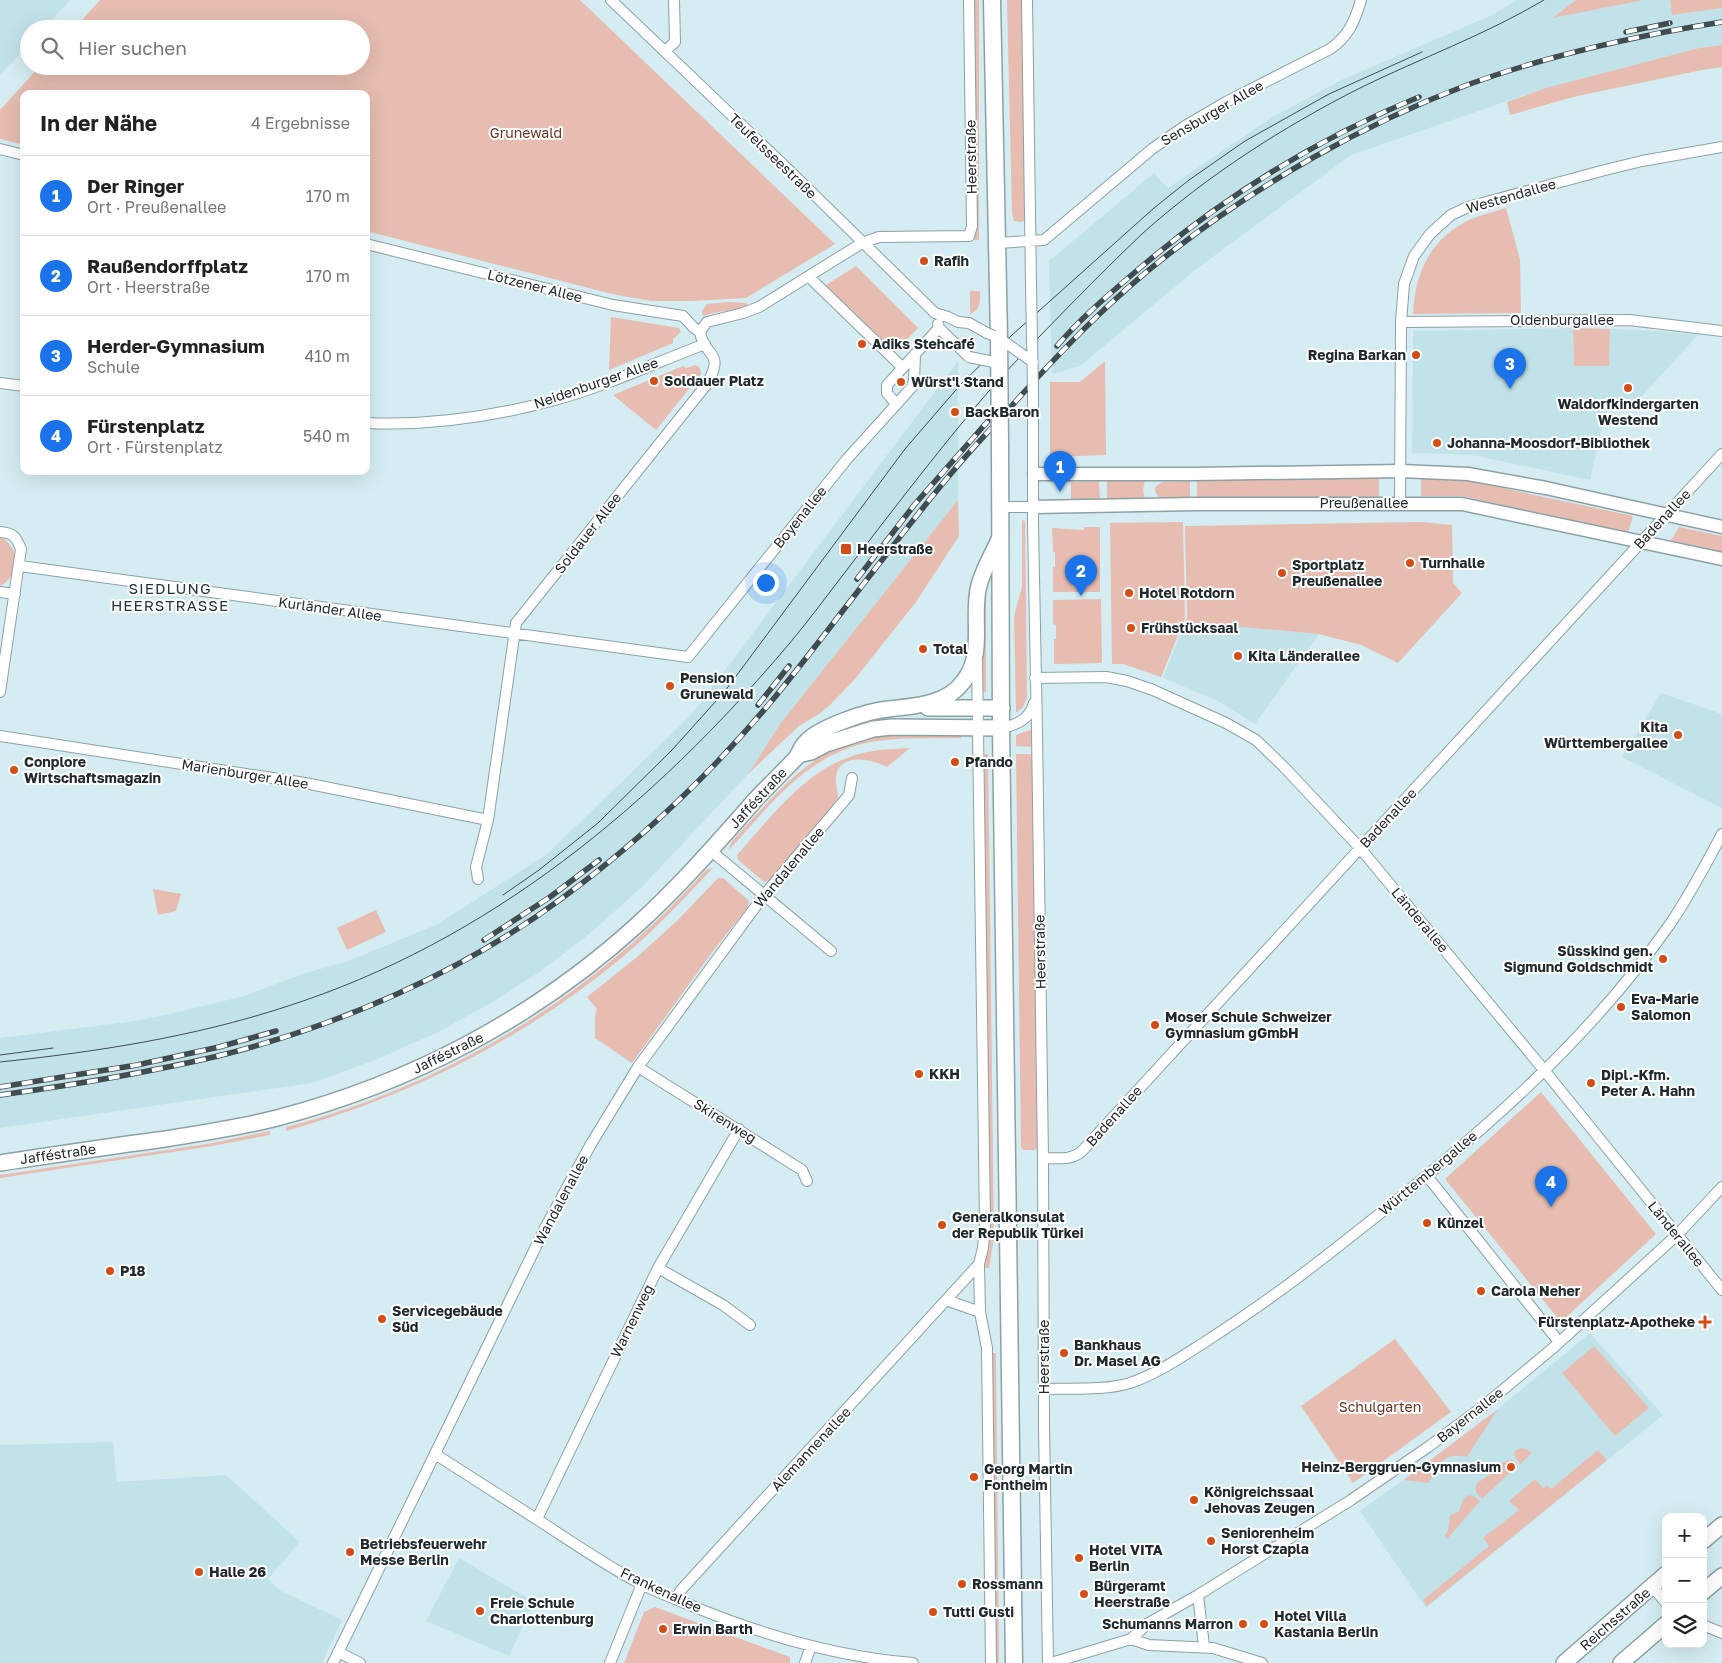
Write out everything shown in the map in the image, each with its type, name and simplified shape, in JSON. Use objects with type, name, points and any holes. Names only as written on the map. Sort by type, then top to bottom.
[{"type":"main road","name":"Heerstraße","points":[[992,0],[999,320],[993,336],[999,363],[1014,1663]]},
{"type":"main road","name":"Heerstraße","points":[[977,651],[976,601],[979,586],[1000,537]]},
{"type":"main road","name":"Jafféstraße","points":[[909,708],[942,699],[956,690],[971,670],[977,651]]},
{"type":"main road","name":"Jafféstraße","points":[[0,1163],[275,1119],[344,1099],[397,1078],[491,1031],[538,1002],[583,970],[640,922],[678,885],[798,755],[805,742],[824,730],[848,719],[878,711],[909,708],[1002,708]]},
{"type":"main road","name":"Jafféstraße","points":[[798,755],[873,729],[892,727],[1002,728]]},
{"type":"main road","points":[[1707,1538],[1722,1525]]},
{"type":"main road","points":[[1707,1589],[1722,1576]]},
{"type":"main road","name":"Reichsstraße","points":[[1564,1663],[1662,1577]]},
{"type":"main road","points":[[1621,1663],[1662,1627]]},
{"type":"street","name":"Teufelsseestraße","points":[[611,0],[935,313],[958,322],[969,323],[1033,362]]},
{"type":"street","points":[[664,52],[675,42],[674,0]]},
{"type":"street","name":"Heerstraße","points":[[862,243],[879,237],[968,236],[971,232],[969,0]]},
{"type":"street","name":"Heerstraße","points":[[1027,0],[1049,1663]]},
{"type":"street","name":"Sensburger Allee","points":[[1030,242],[1044,240],[1152,149],[1185,126],[1226,102],[1341,42],[1349,32],[1361,0]]},
{"type":"street","name":"Westendallee","points":[[1400,503],[1401,322],[1404,284],[1414,256],[1430,234],[1451,215],[1468,207],[1642,161],[1722,147]]},
{"type":"street","points":[[0,149],[20,154]]},
{"type":"street","points":[[997,243],[1030,242]]},
{"type":"street","points":[[700,332],[708,322],[759,307],[862,243]]},
{"type":"street","name":"Lötzener Allee","points":[[370,245],[614,305],[683,316],[700,332]]},
{"type":"street","points":[[809,277],[902,367]]},
{"type":"street","points":[[935,313],[939,328],[969,357],[999,363]]},
{"type":"street","name":"Oldenburgallee","points":[[1401,322],[1629,320],[1722,331]]},
{"type":"street","points":[[896,404],[887,393],[887,384],[939,328]]},
{"type":"street","name":"Soldauer Allee","points":[[478,879],[476,867],[488,820],[516,623],[707,384],[715,366],[714,355],[705,344],[700,332]]},
{"type":"street","name":"Neidenburger Allee","points":[[370,424],[411,424],[482,416],[552,401],[705,344]]},
{"type":"street","name":"Boyenallee","points":[[688,657],[846,459],[912,387],[915,354]]},
{"type":"street","points":[[0,383],[20,386]]},
{"type":"street","name":"Badenallee","points":[[1043,1158],[1068,1158],[1076,1156],[1082,1151],[1722,454]]},
{"type":"street","points":[[1034,474],[1400,472],[1468,474],[1546,488],[1722,527]]},
{"type":"street","name":"Preußenallee","points":[[1000,507],[1462,504],[1722,559]]},
{"type":"street","points":[[0,532],[7,533],[16,538],[21,549],[0,692]]},
{"type":"street","name":"Kurländer Allee","points":[[20,566],[688,657]]},
{"type":"street","points":[[0,592],[15,594]]},
{"type":"street","name":"Heerstraße","points":[[977,651],[985,1223],[983,1248],[979,1264],[980,1312],[987,1348],[991,1663]]},
{"type":"street","name":"Länderallee","points":[[1035,678],[1106,677],[1127,681],[1153,690],[1226,723],[1256,740],[1360,848],[1544,1070],[1722,1290]]},
{"type":"street","name":"Jafféstraße","points":[[1002,728],[1022,721],[1030,714],[1036,699]]},
{"type":"street","name":"Marienburger Allee","points":[[0,736],[305,783],[488,820]]},
{"type":"street","name":"Wandalenallee","points":[[334,1663],[545,1228],[591,1144],[638,1067],[764,895],[849,795],[852,778]]},
{"type":"street","name":"Württembergallee","points":[[1044,1389],[1114,1386],[1144,1378],[1165,1367],[1283,1289],[1427,1176],[1544,1070],[1596,1017],[1670,924],[1722,834]]},
{"type":"street","points":[[710,850],[831,951]]},
{"type":"street","name":"Skirenweg","points":[[638,1067],[802,1170],[807,1180]]},
{"type":"street","name":"Warnenweg","points":[[536,1519],[658,1268],[739,1130]]},
{"type":"street","points":[[1427,1176],[1559,1342]]},
{"type":"street","name":"Bayernallee","points":[[1049,1663],[1131,1639],[1147,1624],[1198,1595],[1401,1467],[1481,1408],[1559,1342],[1677,1234],[1722,1187]]},
{"type":"street","name":"Alemannenallee","points":[[676,1599],[681,1590],[979,1264]]},
{"type":"street","points":[[658,1268],[723,1305],[750,1324]]},
{"type":"street","points":[[946,1300],[980,1312]]},
{"type":"street","name":"Frankenallee","points":[[435,1454],[582,1550],[642,1584],[676,1599],[738,1624],[811,1646],[888,1661],[914,1663]]},
{"type":"street","points":[[610,1663],[642,1584]]},
{"type":"street","points":[[1652,1586],[1662,1598]]},
{"type":"street","points":[[1198,1595],[1204,1646]]},
{"type":"street","points":[[1707,1627],[1722,1633]]},
{"type":"street","points":[[1131,1639],[1149,1645],[1204,1646],[1224,1650],[1262,1663]]},
{"type":"street","points":[[805,1663],[811,1646]]},
{"type":"street","points":[[338,1652],[360,1663]]},
{"type":"shaded area","points":[[0,0],[70,0],[51,20],[20,20],[20,54],[0,75]]},
{"type":"shaded area","points":[[1517,0],[1576,0],[1553,17],[1644,0],[1670,0],[1672,15],[1722,8],[1722,45],[1699,48],[1546,88],[1351,155],[1199,267],[1080,366],[1052,374],[1049,261],[1154,173],[1168,188],[1271,118],[1341,80],[1490,16]]},
{"type":"shaded area","points":[[1573,328],[1574,366],[1609,366],[1610,329],[1698,335],[1630,409],[1605,412],[1590,480],[1472,455],[1412,453],[1413,331]]},
{"type":"shaded area","points":[[958,361],[958,500],[780,724],[748,774],[643,886],[593,931],[541,971],[491,1003],[436,1033],[375,1060],[312,1083],[0,1128],[0,1038],[135,1021],[244,996],[302,974],[348,961],[438,924],[547,854],[692,714]]},
{"type":"shaded area","name":"Kita Länderallee","points":[[1185,622],[1319,634],[1255,724],[1216,700],[1163,678]]},
{"type":"shaded area","name":"Kita Württembergallee","points":[[1661,693],[1722,714],[1722,808],[1622,757]]},
{"type":"shaded area","name":"Heinz-Berggruen-Gymnasium","points":[[1590,1333],[1663,1415],[1426,1608],[1360,1511],[1475,1428]]},
{"type":"shaded area","points":[[113,1442],[117,1482],[226,1475],[300,1542],[268,1579],[281,1591],[342,1620],[322,1663],[0,1663],[0,1445]]},
{"type":"shaded area","name":"Freie Schule Charlottenburg","points":[[459,1558],[534,1602],[509,1656],[426,1621]]},
{"type":"green space","name":"Grunewald","points":[[100,0],[580,0],[835,244],[746,298],[651,301],[612,294],[370,232],[370,90],[20,90],[20,144],[0,139],[0,110],[32,75],[370,75],[370,20],[82,20]]},
{"type":"green space","points":[[974,0],[979,0],[979,240],[972,240],[975,226]]},
{"type":"green space","points":[[1007,0],[1023,0],[1026,219],[1022,222],[1014,221],[1012,212]]},
{"type":"green space","points":[[1576,0],[1644,0],[1552,18]]},
{"type":"green space","points":[[1670,0],[1722,0],[1722,8],[1672,15]]},
{"type":"green space","points":[[1722,45],[1722,67],[1573,97],[1510,115],[1507,102],[1546,88],[1699,48]]},
{"type":"green space","points":[[1506,208],[1520,259],[1521,313],[1413,314],[1414,299],[1421,271],[1435,247],[1455,228],[1469,220]]},
{"type":"green space","points":[[856,266],[918,328],[893,354],[823,287]]},
{"type":"green space","points":[[970,291],[980,291],[980,302],[978,308],[970,314]]},
{"type":"green space","points":[[746,303],[749,307],[704,316],[702,314],[707,304]]},
{"type":"green space","points":[[611,317],[679,328],[681,332],[673,339],[673,343],[609,370]]},
{"type":"green space","points":[[1573,328],[1610,329],[1609,366],[1574,366]]},
{"type":"green space","points":[[1105,361],[1106,455],[1050,457],[1050,382],[1080,382]]},
{"type":"green space","points":[[696,365],[700,368],[701,374],[656,430],[613,395],[683,366],[686,368]]},
{"type":"green space","points":[[1379,478],[1379,498],[1197,498],[1197,480]]},
{"type":"green space","points":[[1445,478],[1465,480],[1633,516],[1628,533],[1462,496],[1421,496],[1421,479]]},
{"type":"green space","points":[[1145,480],[1143,490],[1145,499],[1107,500],[1107,481]]},
{"type":"green space","points":[[1099,481],[1100,500],[1071,500],[1071,482]]},
{"type":"green space","points":[[1190,481],[1190,498],[1161,498],[1156,493],[1155,487],[1162,482]]},
{"type":"green space","points":[[958,500],[959,536],[916,602],[855,679],[830,705],[799,726],[748,774],[780,724]]},
{"type":"green space","points":[[1023,520],[1025,521],[1027,697],[1023,707],[1016,712],[1014,616],[1022,587]]},
{"type":"green space","points":[[1183,522],[1185,618],[1161,677],[1123,664],[1112,664],[1110,523]]},
{"type":"green space","points":[[1422,522],[1452,525],[1453,583],[1462,593],[1398,663],[1361,645],[1319,634],[1185,622],[1187,618],[1185,526]]},
{"type":"green space","points":[[1084,527],[1100,527],[1100,592],[1053,592],[1055,552],[1053,552],[1052,528],[1084,530]]},
{"type":"green space","points":[[1679,527],[1722,536],[1722,553],[1670,542]]},
{"type":"green space","points":[[0,537],[12,547],[15,554],[15,562],[11,576],[0,586]]},
{"type":"green space","points":[[984,599],[986,601],[986,693],[983,691],[981,601]]},
{"type":"green space","points":[[1101,599],[1102,663],[1054,664],[1056,625],[1053,624],[1053,600]]},
{"type":"green space","points":[[1032,731],[1032,747],[1016,746],[1016,735]]},
{"type":"green space","points":[[920,735],[961,736],[961,738],[877,741],[853,747],[831,756],[812,767],[777,797],[729,850],[733,840],[778,792],[810,764],[828,753],[848,744],[870,738]]},
{"type":"green space","points":[[910,748],[887,767],[865,760],[850,760],[844,763],[839,768],[836,776],[838,796],[836,803],[771,879],[764,882],[738,860],[737,855],[785,801],[826,768],[842,760],[867,752]]},
{"type":"green space","points":[[984,754],[988,754],[994,1238],[989,1268],[985,1268],[990,1223]]},
{"type":"green space","points":[[1016,754],[1032,754],[1038,1146],[1035,1150],[1023,1150],[1021,1147]]},
{"type":"green space","points":[[713,868],[631,950],[580,990],[541,1017],[502,1041],[419,1083],[332,1117],[286,1131],[286,1127],[346,1109],[404,1087],[461,1060],[515,1030],[567,995],[616,957],[662,915],[706,870]]},
{"type":"green space","points":[[718,878],[723,878],[749,901],[748,907],[713,951],[632,1063],[595,1038],[595,1015],[597,1009],[587,997],[637,957],[678,920]]},
{"type":"green space","points":[[153,889],[181,894],[176,911],[158,915]]},
{"type":"green space","points":[[376,910],[386,932],[347,950],[337,928]]},
{"type":"green space","points":[[1541,1092],[1656,1234],[1561,1322],[1445,1179]]},
{"type":"green space","points":[[270,1131],[270,1135],[212,1146],[0,1178],[0,1175],[207,1144]]},
{"type":"green space","name":"Schulgarten","points":[[1395,1339],[1451,1412],[1353,1483],[1301,1406]]},
{"type":"green space","points":[[1594,1346],[1649,1408],[1615,1436],[1562,1373]]},
{"type":"green space","points":[[992,1353],[996,1353],[999,1663],[995,1663]]},
{"type":"green space","points":[[1498,1409],[1467,1457],[1451,1456],[1446,1458],[1428,1483],[1404,1480]]},
{"type":"green space","points":[[1520,1448],[1532,1453],[1520,1464],[1514,1455],[1515,1451]]},
{"type":"green space","points":[[1598,1450],[1607,1460],[1427,1606],[1423,1600],[1489,1546],[1483,1538],[1519,1510],[1509,1501],[1535,1479],[1543,1488],[1547,1485],[1551,1489]]},
{"type":"green space","points":[[1512,1459],[1518,1465],[1482,1499],[1475,1489],[1477,1483],[1494,1472],[1501,1463]]},
{"type":"green space","points":[[1469,1495],[1480,1501],[1447,1539],[1444,1536],[1448,1531],[1450,1516],[1459,1511],[1463,1500]]},
{"type":"green space","points":[[655,1607],[790,1657],[790,1663],[624,1663],[644,1612]]},
{"type":"tram line","points":[[0,1062],[144,1042],[250,1018],[360,979],[431,946],[498,906],[562,861],[624,812],[682,760],[737,703],[797,635],[920,475],[994,385],[1078,297],[1143,233],[1220,172],[1303,119],[1360,88],[1476,35],[1544,0]]},
{"type":"tram line","points":[[503,895],[539,870],[598,823],[672,750],[725,691],[905,449],[961,384],[1002,344],[1154,208],[1189,180],[1245,141],[1329,94],[1422,52]]},
{"type":"tram line","points":[[0,1055],[53,1048]]},
{"type":"railway","points":[[0,1095],[164,1068],[263,1044],[353,1013],[397,994],[482,951],[522,926],[590,877],[647,830],[700,779],[775,697],[901,535],[952,473],[1046,368],[1129,287],[1207,225],[1314,157],[1390,118],[1467,85],[1529,64],[1625,40],[1722,22]]},
{"type":"railway","points":[[1626,32],[1670,23]]},
{"type":"railway","points":[[1057,346],[1104,299],[1166,246],[1199,221],[1269,174],[1306,152],[1343,132],[1419,97]]},
{"type":"railway","points":[[857,579],[915,504],[988,421]]},
{"type":"railway","points":[[758,705],[789,666]]},
{"type":"railway","points":[[484,940],[550,897],[599,860]]},
{"type":"railway","points":[[0,1087],[137,1065],[219,1047],[276,1031]]},
{"type":"place","name":"Rafih","points":[[924,261]]},
{"type":"place","name":"Adiks Stehcafé","points":[[862,344]]},
{"type":"place","name":"Regina Barkan","points":[[1416,355]]},
{"type":"place","name":"Soldauer Platz","points":[[654,381]]},
{"type":"place","name":"Würst'l Stand","points":[[901,382]]},
{"type":"place","name":"Waldorfkindergarten Westend","points":[[1628,388]]},
{"type":"place","name":"Herder-Gymnasium","points":[[1510,389]]},
{"type":"place","name":"BackBaron","points":[[955,412]]},
{"type":"place","name":"Johanna-Moosdorf-Bibliothek","points":[[1437,443]]},
{"type":"place","name":"Der Ringer","points":[[1060,492]]},
{"type":"place","name":"Heerstraße","points":[[846,549]]},
{"type":"place","name":"Turnhalle","points":[[1410,563]]},
{"type":"place","name":"Sportplatz Preußenallee","points":[[1282,573]]},
{"type":"place","name":"Hotel Rotdorn","points":[[1129,593]]},
{"type":"place","name":"Raußendorffplatz","points":[[1081,596]]},
{"type":"place","name":"Frühstücksaal","points":[[1131,628]]},
{"type":"place","name":"Total","points":[[923,649]]},
{"type":"place","name":"Kita Länderallee","points":[[1238,656]]},
{"type":"place","name":"Pension Grunewald","points":[[670,686]]},
{"type":"place","name":"Kita Württembergallee","points":[[1678,735]]},
{"type":"place","name":"Pfando","points":[[955,762]]},
{"type":"place","name":"Conplore Wirtschaftsmagazin","points":[[14,770]]},
{"type":"place","name":"Süsskind gen. Sigmund Goldschmidt","points":[[1663,959]]},
{"type":"place","name":"Eva-Marie Salomon","points":[[1621,1007]]},
{"type":"place","name":"Moser Schule Schweizer Gymnasium gGmbH","points":[[1155,1025]]},
{"type":"place","name":"KKH","points":[[919,1074]]},
{"type":"place","name":"Dipl.-Kfm. Peter A. Hahn","points":[[1591,1083]]},
{"type":"place","name":"Fürstenplatz","points":[[1551,1207]]},
{"type":"place","name":"Künzel","points":[[1427,1223]]},
{"type":"place","name":"Generalkonsulat der Republik Türkei","points":[[942,1225]]},
{"type":"place","name":"P18","points":[[110,1271]]},
{"type":"place","name":"Carola Neher","points":[[1481,1291]]},
{"type":"place","name":"Servicegebäude Süd","points":[[382,1319]]},
{"type":"place","name":"Fürstenplatz-Apotheke","points":[[1705,1322]]},
{"type":"place","name":"Bankhaus Dr. Masel AG","points":[[1064,1353]]},
{"type":"place","name":"Heinz-Berggruen-Gymnasium","points":[[1511,1467]]},
{"type":"place","name":"Georg Martin Fontheim","points":[[974,1477]]},
{"type":"place","name":"Königreichssaal Jehovas Zeugen","points":[[1194,1500]]},
{"type":"place","name":"Seniorenheim Horst Czapla","points":[[1211,1541]]},
{"type":"place","name":"Betriebsfeuerwehr Messe Berlin","points":[[350,1552]]},
{"type":"place","name":"Hotel VITA Berlin","points":[[1079,1558]]},
{"type":"place","name":"Halle 26","points":[[199,1572]]},
{"type":"place","name":"Rossmann","points":[[962,1584]]},
{"type":"place","name":"Bürgeramt Heerstraße","points":[[1084,1594]]},
{"type":"place","name":"Freie Schule Charlottenburg","points":[[480,1611]]},
{"type":"place","name":"Tutti Gusti","points":[[933,1612]]},
{"type":"place","name":"Schumanns Marron","points":[[1243,1624]]},
{"type":"place","name":"Hotel Villa Kastania Berlin","points":[[1264,1624]]},
{"type":"place","name":"Erwin Barth","points":[[663,1629]]},
{"type":"district","name":"SIEDLUNG HEERSTRASSE","points":[[170,598]]}]
